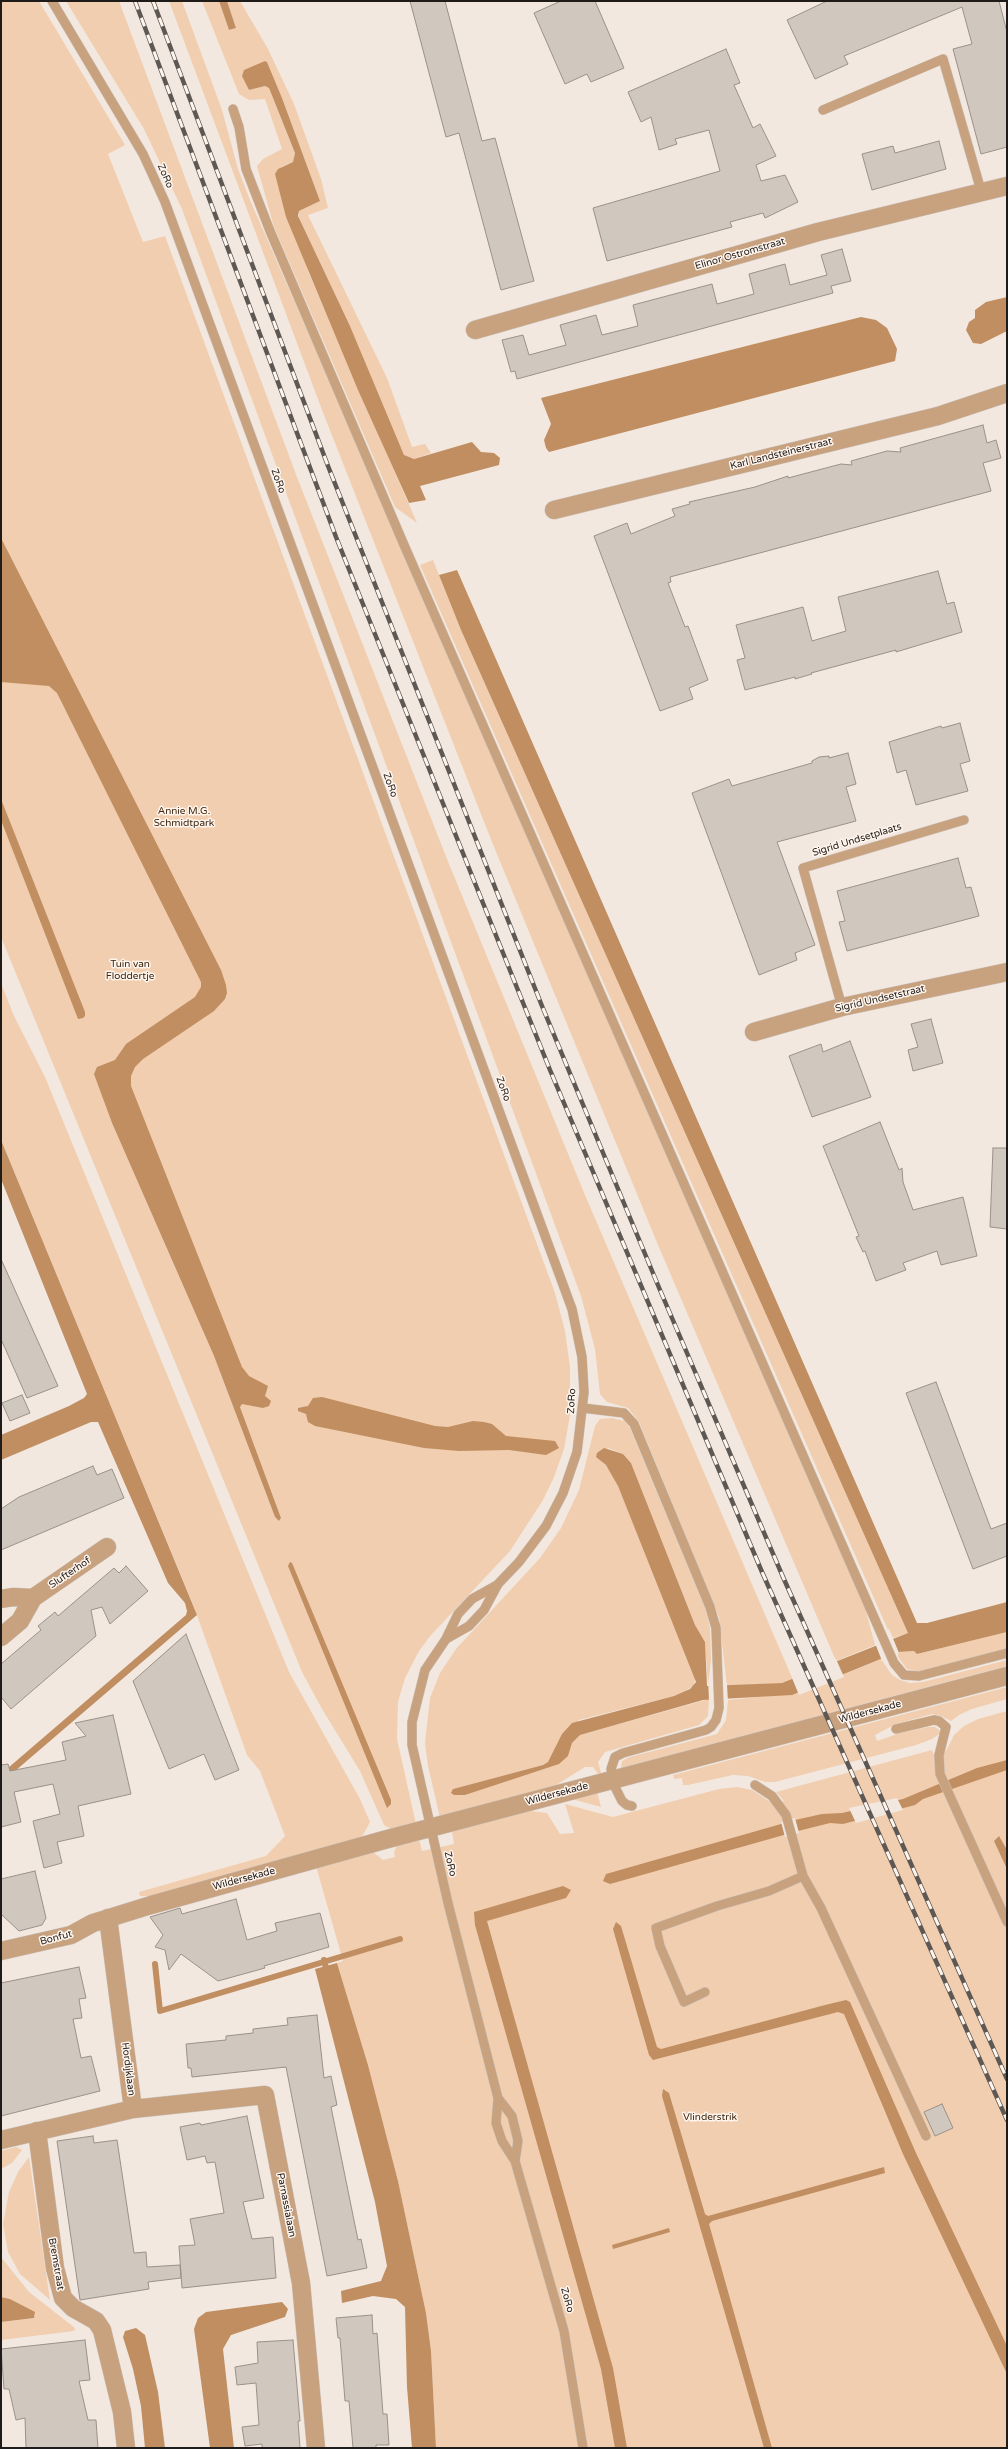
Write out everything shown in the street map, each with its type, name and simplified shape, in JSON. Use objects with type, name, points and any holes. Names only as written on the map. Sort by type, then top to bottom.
[{"type":"street","name":"Elinor Ostromstraat","points":[[474,330],[818,232],[875,217],[982,194],[1007,186]]},
{"type":"street","name":"Karl Landsteinerstraat","points":[[554,510],[938,416],[1007,394]]},
{"type":"street","name":"Sigrid Undsetstraat","points":[[754,1032],[842,1007],[1007,972]]},
{"type":"street","name":"Slufterhof","points":[[1,1637],[20,1621],[33,1598],[107,1548]]},
{"type":"street","points":[[1,1600],[13,1597],[33,1598]]},
{"type":"street","name":"Wildersekade","points":[[108,1918],[166,1900],[614,1779],[1007,1676]]},
{"type":"street","name":"Bonfut","points":[[1,1951],[71,1935],[93,1923],[108,1918]]},
{"type":"street","name":"Hordijklaan","points":[[1,2140],[133,2109],[108,1918]]},
{"type":"street","name":"Parnassialaan","points":[[133,2109],[265,2095],[301,2283],[316,2448]]},
{"type":"street","name":"Bremstraat","points":[[37,2131],[56,2268],[63,2298],[73,2308],[96,2321],[102,2330],[122,2412],[126,2448]]},
{"type":"lane","name":"ZoRo","points":[[52,1],[143,154],[174,225],[257,457],[572,1309],[582,1358],[583,1408],[577,1452],[554,1512],[524,1556],[498,1584],[484,1610],[469,1626],[446,1639]]},
{"type":"lane","points":[[823,110],[944,59],[982,194]]},
{"type":"lane","points":[[233,109],[239,127],[246,169],[270,231],[404,545],[892,1658],[904,1675],[919,1676],[1007,1654]]},
{"type":"lane","name":"Sigrid Undsetplaats","points":[[842,1007],[803,868],[964,820]]},
{"type":"lane","points":[[583,1408],[624,1413],[634,1424],[714,1617],[719,1708],[716,1720],[711,1727],[619,1755],[611,1765],[614,1779],[620,1798],[627,1805],[632,1806]]},
{"type":"lane","name":"ZoRo","points":[[498,1584],[472,1599],[458,1614],[446,1639],[425,1670],[412,1722],[415,1766],[498,2098],[496,2123],[502,2141],[515,2161],[564,2331],[583,2448]]},
{"type":"lane","points":[[896,1729],[929,1720],[940,1721],[945,1725],[947,1733],[938,1762],[942,1778],[1007,1922]]},
{"type":"lane","points":[[755,1785],[778,1801],[788,1820],[803,1876],[821,1908],[926,2136]]},
{"type":"lane","points":[[705,1992],[684,2002],[660,1946],[656,1928],[717,1906],[769,1891],[803,1876]]},
{"type":"lane","name":"ZoRo","points":[[498,2098],[512,2116],[518,2141],[515,2161]]},
{"type":"green space","name":"Annie M.G. Schmidtpark","points":[[1,1],[39,1],[125,145],[108,154],[143,242],[165,236],[555,1293],[565,1331],[570,1367],[570,1415],[564,1449],[554,1477],[543,1500],[510,1551],[431,1635],[419,1651],[405,1678],[398,1702],[397,1739],[416,1824],[394,1831],[384,1825],[360,1771],[322,1709],[302,1672],[1,937]],"holes":[[[104,1100],[240,1407],[281,1518],[279,1521],[275,1517],[214,1356],[112,1123]]]},
{"type":"green space","points":[[66,1],[119,1],[297,477],[447,859],[585,1195],[793,1680],[782,1683],[727,1686],[719,1617],[639,1422],[628,1408],[607,1402],[600,1394],[595,1349],[581,1296],[182,209],[144,129]]},
{"type":"green space","points":[[169,1],[182,1],[222,110],[238,169],[250,200],[864,1604],[875,1645],[836,1661],[658,1245],[492,842],[322,410]]},
{"type":"green space","points":[[202,1],[219,1],[229,30],[236,28],[227,1],[240,1],[268,49],[294,104],[321,179],[328,208],[308,215],[387,378],[412,447],[425,444],[431,453],[414,459],[406,457],[403,453],[350,326],[299,219],[299,211],[320,201],[282,98],[267,62],[265,61],[248,90],[265,86],[269,88],[295,153],[293,162],[281,167],[308,271],[417,523],[395,507],[274,227],[257,166],[263,159],[282,149],[265,99],[249,100],[239,94]]},
{"type":"green space","points":[[433,560],[461,630],[908,1633],[893,1638],[889,1629],[888,1630],[420,565]]},
{"type":"green space","points":[[1,983],[14,1016],[45,1077],[289,1672],[360,1799],[370,1822],[363,1835],[356,1840],[155,1896],[140,1896],[139,1892],[266,1856],[285,1836],[260,1771],[247,1755],[194,1607],[1,1140]]},
{"type":"green space","points":[[612,1418],[625,1421],[630,1428],[706,1610],[710,1628],[711,1660],[708,1686],[705,1642],[695,1625],[631,1463],[623,1454],[608,1448],[599,1459],[610,1469],[618,1486],[685,1650],[695,1678],[694,1685],[684,1692],[674,1696],[579,1720],[548,1762],[543,1765],[453,1789],[465,1795],[568,1756],[572,1743],[580,1735],[709,1699],[708,1716],[699,1725],[605,1752],[598,1762],[601,1773],[598,1774],[593,1767],[585,1767],[556,1785],[440,1818],[428,1766],[425,1743],[430,1698],[440,1673],[456,1649],[540,1558],[561,1528],[579,1490],[595,1426],[600,1419]]},
{"type":"green space","points":[[1007,1632],[1007,1649],[921,1672],[907,1669],[898,1657],[898,1652],[915,1651],[917,1654]]},
{"type":"green space","points":[[881,1659],[892,1675],[900,1680],[910,1683],[923,1682],[1007,1660],[1007,1666],[621,1768],[622,1761],[630,1757],[717,1734],[726,1720],[728,1700],[797,1693]]},
{"type":"green space","points":[[1007,1687],[1007,1699],[972,1709],[959,1715],[951,1721],[941,1716],[932,1714],[896,1724],[875,1735],[877,1741],[900,1733],[928,1727],[935,1727],[942,1732],[932,1739],[916,1745],[775,1782],[765,1782],[748,1776],[733,1775],[688,1785],[683,1785],[682,1778],[674,1779],[673,1775]]},
{"type":"green space","name":"Vlinderstrik","points":[[1007,1711],[1007,2448],[436,2448],[431,2351],[426,2313],[398,2181],[368,2065],[337,1963],[343,1961],[316,1866],[373,1852],[383,1860],[395,1857],[394,1852],[397,1846],[419,1839],[422,1851],[454,1844],[452,1831],[531,1811],[547,1813],[560,1834],[574,1833],[565,1804],[613,1817],[719,1789],[737,1787],[752,1790],[772,1803],[784,1801],[776,1792],[932,1750],[934,1755],[946,1751],[954,1735],[964,1726],[978,1719]]},
{"type":"green space","points":[[597,1792],[601,1807],[572,1799]]},
{"type":"green space","points":[[16,2147],[22,2150],[12,2163],[1,2169],[1,2151]]},
{"type":"green space","points":[[29,2157],[50,2300],[20,2274],[8,2252],[3,2224],[9,2192],[18,2172]]},
{"type":"green space","points":[[1,2257],[29,2292],[75,2328],[74,2331],[1,2340],[1,2322],[34,2318],[35,2313],[10,2299],[1,2297]]},
{"type":"shaded area","points":[[219,1],[227,1],[236,28],[229,30]]},
{"type":"shaded area","points":[[265,61],[267,62],[282,98],[320,201],[299,211],[298,216],[350,326],[404,455],[414,459],[472,442],[481,452],[494,453],[500,458],[499,465],[420,486],[426,500],[409,503],[358,390],[286,217],[275,174],[278,169],[293,162],[295,153],[269,88],[265,86],[249,90],[242,76],[244,70]]},
{"type":"shaded area","points":[[1007,297],[1007,331],[981,344],[973,343],[966,330],[969,322],[975,318],[975,310],[986,302]]},
{"type":"shaded area","points":[[861,317],[876,320],[887,328],[897,349],[895,361],[549,452],[546,448],[544,440],[551,424],[541,398]]},
{"type":"shaded area","points":[[1,538],[221,970],[226,985],[227,993],[225,999],[214,1011],[143,1059],[135,1067],[131,1076],[131,1086],[242,1367],[249,1376],[268,1386],[265,1396],[271,1401],[269,1406],[263,1408],[242,1404],[240,1407],[281,1518],[279,1521],[275,1517],[214,1356],[112,1123],[94,1074],[97,1067],[115,1060],[126,1044],[195,997],[201,987],[201,982],[57,693],[49,686],[1,682]]},
{"type":"shaded area","points":[[457,570],[917,1623],[927,1623],[1007,1602],[1007,1632],[917,1654],[914,1651],[898,1652],[792,1695],[703,1700],[580,1735],[572,1743],[568,1756],[559,1764],[465,1795],[454,1795],[451,1793],[453,1789],[543,1765],[548,1762],[562,1734],[572,1723],[674,1696],[690,1689],[696,1682],[618,1486],[606,1465],[596,1457],[597,1453],[604,1448],[623,1454],[631,1463],[695,1625],[705,1642],[707,1686],[782,1683],[908,1633],[461,630],[439,575]]},
{"type":"shaded area","points":[[1,799],[85,1012],[85,1016],[83,1018],[78,1019],[1,820]]},
{"type":"shaded area","points":[[1,1140],[197,1615],[1,1783],[1,1774],[186,1615],[187,1611],[185,1603],[168,1583],[98,1422],[91,1422],[1,1460],[1,1435],[69,1406],[84,1398],[87,1394],[1,1179]]},
{"type":"shaded area","points":[[322,1397],[435,1426],[448,1427],[473,1421],[484,1422],[492,1424],[506,1436],[555,1441],[559,1448],[546,1455],[509,1450],[459,1451],[424,1448],[315,1426],[308,1422],[306,1414],[298,1411],[298,1408],[308,1406],[313,1398]]},
{"type":"shaded area","points":[[290,1562],[292,1563],[391,1800],[391,1804],[387,1808],[288,1566]]},
{"type":"shaded area","points":[[1007,1760],[1007,1770],[923,1799],[915,1805],[843,1824],[830,1823],[798,1831],[610,1884],[603,1881],[606,1874],[795,1820],[822,1814],[842,1813],[903,1799],[977,1768]]},
{"type":"shaded area","points":[[999,1836],[1007,1850],[1007,1869],[994,1841]]},
{"type":"shaded area","points":[[563,1886],[571,1890],[566,1898],[487,1921],[613,2368],[627,2448],[615,2448],[601,2369],[475,1925],[474,1912]]},
{"type":"shaded area","points":[[616,1922],[621,1926],[657,2047],[661,2049],[825,2005],[846,2000],[850,2002],[916,2153],[1007,2346],[1007,2374],[903,2154],[844,2014],[838,2012],[653,2060],[649,2055],[613,1929]]},
{"type":"shaded area","points":[[337,1963],[368,2065],[398,2181],[426,2313],[431,2351],[436,2448],[412,2448],[407,2387],[405,2307],[396,2299],[373,2296],[342,2303],[341,2291],[381,2281],[387,2266],[375,2202],[315,1969]]},
{"type":"shaded area","points":[[663,2089],[669,2093],[705,2214],[708,2216],[884,2167],[885,2173],[712,2221],[709,2224],[772,2448],[764,2448],[662,2096]]},
{"type":"shaded area","points":[[669,2228],[670,2232],[613,2249],[612,2245]]},
{"type":"shaded area","points":[[1,2297],[10,2299],[35,2312],[34,2318],[1,2322]]},
{"type":"shaded area","points":[[282,2302],[288,2309],[285,2317],[231,2335],[223,2349],[234,2448],[210,2448],[194,2329],[198,2318],[206,2312]]},
{"type":"shaded area","points":[[136,2328],[145,2335],[158,2392],[165,2448],[145,2448],[141,2406],[133,2369],[123,2337],[125,2331]]},
{"type":"pier","points":[[892,1636],[899,1653],[882,1661],[875,1643]]},
{"type":"pier","points":[[836,1659],[844,1677],[799,1695],[792,1678]]},
{"type":"pier","points":[[708,1677],[709,1684],[727,1684],[728,1702],[709,1701]]},
{"type":"pier","points":[[897,1798],[903,1810],[856,1823],[849,1808]]},
{"type":"pier","points":[[795,1818],[799,1833],[785,1837],[781,1822]]},
{"type":"building","points":[[410,1],[445,1],[482,141],[495,138],[534,281],[501,290],[459,133],[446,137]]},
{"type":"building","points":[[561,1],[595,1],[624,68],[591,82],[587,74],[565,84],[534,13]]},
{"type":"building","points":[[827,1],[999,1],[1007,32],[1007,147],[981,154],[953,49],[972,44],[962,7],[844,56],[848,64],[815,79],[787,20]]},
{"type":"building","points":[[726,49],[740,83],[734,85],[753,128],[760,124],[776,156],[756,165],[761,181],[785,175],[798,202],[765,218],[763,213],[730,222],[732,227],[607,261],[593,208],[720,171],[709,130],[675,139],[677,144],[659,150],[651,117],[641,122],[628,92]]},
{"type":"building","points":[[939,141],[946,169],[872,190],[862,154],[893,146],[895,153]]},
{"type":"building","points":[[842,249],[851,281],[831,286],[833,293],[517,379],[515,371],[511,372],[502,340],[523,335],[529,355],[566,345],[560,325],[596,315],[602,335],[638,326],[633,305],[712,284],[717,304],[754,294],[749,274],[785,264],[790,285],[827,275],[821,255]]},
{"type":"building","points":[[983,425],[987,443],[996,440],[1001,458],[983,463],[991,491],[670,577],[671,582],[668,583],[685,627],[688,626],[708,680],[689,688],[693,699],[660,711],[594,536],[627,523],[631,534],[675,516],[672,509],[690,504],[689,502],[755,487],[788,476],[788,478],[841,464],[852,465],[851,461],[887,451],[901,452],[900,448]]},
{"type":"building","points":[[938,571],[947,604],[954,602],[962,632],[896,652],[896,650],[811,673],[812,674],[795,679],[795,677],[745,690],[737,660],[745,658],[736,625],[803,607],[812,641],[846,631],[838,597]]},
{"type":"building","points":[[960,723],[970,761],[960,764],[968,791],[916,805],[906,770],[897,773],[889,742],[941,726],[942,728]]},
{"type":"building","points":[[848,753],[856,784],[846,787],[856,821],[777,842],[815,945],[795,953],[797,960],[759,975],[692,793],[729,779],[732,786],[812,763],[812,761],[819,757],[829,756],[829,758]]},
{"type":"building","points":[[958,858],[966,888],[971,887],[979,916],[847,951],[839,922],[845,921],[837,891]]},
{"type":"building","points":[[931,1019],[943,1063],[913,1071],[908,1050],[918,1047],[911,1024]]},
{"type":"building","points":[[850,1041],[871,1097],[812,1117],[789,1056],[821,1044],[823,1052]]},
{"type":"building","points":[[880,1122],[899,1170],[902,1168],[903,1182],[913,1210],[963,1197],[977,1256],[941,1265],[937,1251],[903,1263],[906,1270],[876,1281],[865,1251],[863,1252],[856,1237],[859,1236],[823,1146]]},
{"type":"building","points":[[993,1148],[1007,1148],[1007,1229],[990,1227]]},
{"type":"building","points":[[1,1259],[58,1386],[27,1398],[1,1339]]},
{"type":"building","points":[[936,1382],[991,1529],[1007,1523],[1007,1556],[973,1569],[906,1393]]},
{"type":"building","points":[[22,1395],[30,1413],[10,1421],[2,1403]]},
{"type":"building","points":[[93,1466],[97,1475],[112,1469],[124,1498],[1,1550],[1,1509],[19,1497]]},
{"type":"building","points":[[126,1566],[148,1591],[110,1624],[102,1607],[91,1610],[96,1636],[11,1709],[1,1697],[1,1664],[41,1630],[38,1626],[55,1612],[58,1616],[114,1568],[119,1573]]},
{"type":"building","points":[[186,1634],[239,1770],[215,1780],[204,1754],[169,1769],[133,1681]]},
{"type":"building","points":[[113,1715],[131,1794],[78,1806],[84,1836],[57,1842],[62,1863],[44,1868],[33,1821],[60,1814],[53,1784],[14,1792],[21,1822],[1,1827],[1,1765],[8,1764],[10,1771],[66,1760],[62,1742],[86,1736],[75,1723]]},
{"type":"building","points":[[35,1871],[46,1918],[42,1925],[19,1931],[1,1914],[1,1879]]},
{"type":"building","points":[[236,1899],[247,1940],[277,1931],[275,1923],[320,1913],[329,1947],[264,1966],[265,1968],[218,1981],[181,1954],[169,1970],[165,1950],[155,1947],[163,1935],[150,1917],[180,1908],[182,1914]]},
{"type":"building","points":[[79,1967],[86,1998],[79,1999],[82,2018],[73,2019],[81,2058],[91,2056],[100,2091],[1,2116],[1,1983]]},
{"type":"building","points":[[317,2015],[324,2078],[331,2076],[337,2105],[331,2107],[358,2240],[361,2239],[367,2268],[327,2276],[286,2067],[192,2077],[191,2068],[188,2068],[186,2044],[226,2040],[226,2036],[253,2033],[253,2029],[288,2025],[287,2018]]},
{"type":"building","points":[[942,2104],[953,2128],[935,2136],[924,2112]]},
{"type":"building","points":[[247,2116],[264,2198],[243,2202],[252,2239],[273,2237],[276,2278],[182,2288],[179,2246],[195,2245],[190,2219],[224,2213],[215,2162],[207,2163],[205,2156],[187,2160],[180,2127],[200,2123],[201,2125]]},
{"type":"building","points":[[93,2136],[94,2143],[117,2140],[134,2253],[146,2252],[147,2267],[180,2265],[181,2278],[148,2282],[149,2289],[80,2300],[57,2141]]},
{"type":"building","points":[[372,2315],[373,2334],[377,2333],[383,2414],[387,2414],[389,2445],[376,2445],[376,2448],[353,2448],[349,2401],[345,2401],[340,2338],[338,2338],[336,2318]]},
{"type":"building","points":[[85,2340],[90,2380],[79,2381],[88,2420],[96,2420],[98,2448],[26,2448],[25,2418],[16,2420],[9,2389],[4,2389],[1,2349]]},
{"type":"building","points":[[293,2340],[300,2421],[298,2421],[300,2448],[262,2448],[262,2444],[245,2446],[242,2427],[259,2425],[256,2383],[237,2385],[235,2367],[258,2363],[257,2342]]},
{"type":"waterway","points":[[155,1964],[160,2011],[400,1939]]},
{"type":"waterway","points":[[324,1960],[327,1972]]},
{"type":"railway","points":[[135,1],[336,537],[550,1070],[762,1572],[1007,2120]]},
{"type":"railway","points":[[153,1],[328,466],[542,1006],[660,1290],[783,1577],[1007,2079]]},
{"type":"park label","name":"Tuin van Floddertje","points":[[130,970]]}]
